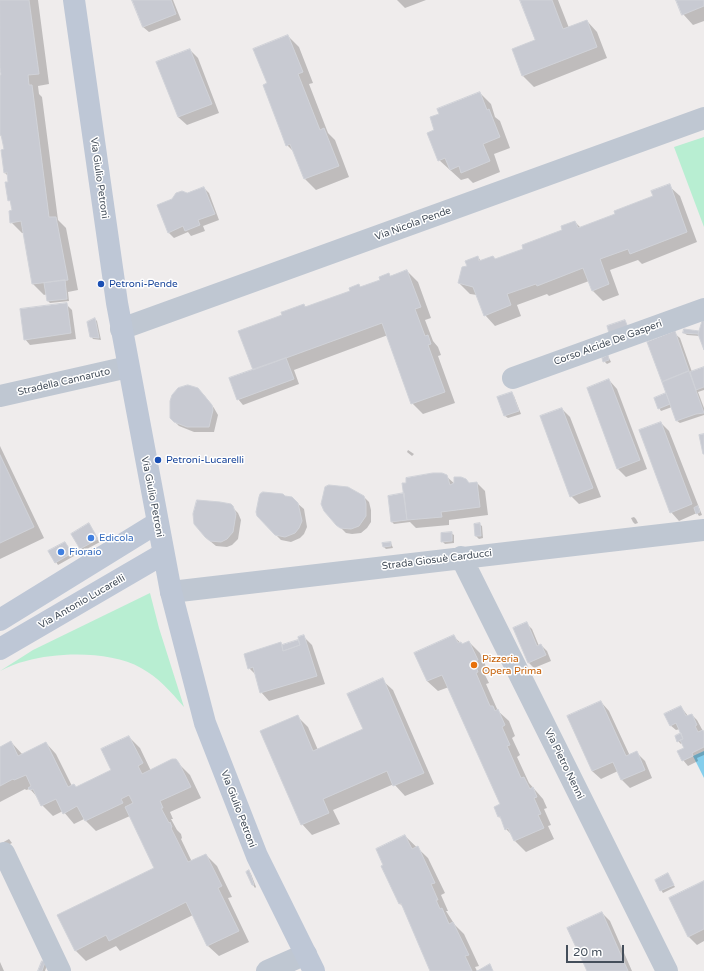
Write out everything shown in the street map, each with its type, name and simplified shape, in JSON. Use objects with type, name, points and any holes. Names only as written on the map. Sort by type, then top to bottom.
[{"type":"street","name":"Via Giulio Petroni","points":[[74,0],[121,329],[170,592],[205,723],[257,856],[310,963]]},
{"type":"street","name":"Via Nicola Pende","points":[[121,329],[704,118]]},
{"type":"street","name":"Corso Alcide De Gasperi","points":[[513,378],[704,309]]},
{"type":"street","name":"Stradella Cannaruto","points":[[0,396],[128,367]]},
{"type":"street","points":[[0,620],[157,523]]},
{"type":"street","name":"Strada Giosuè Carducci","points":[[170,592],[461,557],[704,530]]},
{"type":"street","name":"Via Antonio Lucarelli","points":[[0,649],[163,554]]},
{"type":"street","name":"Via Pietro Nenni","points":[[461,557],[667,971]]},
{"type":"street","points":[[4,853],[60,971]]},
{"type":"street","points":[[267,971],[310,963]]},
{"type":"green space","points":[[704,137],[704,227],[674,147]]},
{"type":"green space","points":[[150,593],[159,628],[184,707],[164,685],[153,676],[129,662],[115,658],[85,655],[54,656],[23,662],[0,671],[33,650]]},
{"type":"water","points":[[704,751],[704,778],[693,756]]},
{"type":"building","points":[[0,0],[29,0],[39,74],[28,75],[29,85],[32,85],[49,217],[56,217],[68,280],[32,284],[21,221],[10,223],[9,211],[12,210],[10,200],[8,201],[5,182],[8,182],[7,172],[4,173],[1,150],[4,149],[0,135]]},
{"type":"building","points":[[132,0],[171,0],[176,14],[143,27]]},
{"type":"building","points":[[520,0],[552,0],[563,29],[587,20],[597,47],[522,76],[512,49],[535,40]]},
{"type":"building","points":[[676,0],[704,0],[704,6],[682,15]]},
{"type":"building","points":[[288,35],[303,72],[298,74],[320,130],[324,128],[339,166],[304,179],[290,144],[286,146],[263,85],[267,83],[253,49]]},
{"type":"building","points":[[190,49],[212,104],[178,117],[156,62]]},
{"type":"building","points":[[480,92],[487,110],[489,109],[500,137],[483,144],[490,161],[461,173],[459,166],[450,170],[445,158],[438,161],[427,133],[434,130],[430,117],[439,114],[437,109]]},
{"type":"building","points":[[670,184],[687,232],[630,254],[628,249],[600,259],[609,284],[592,291],[583,268],[537,286],[536,284],[507,294],[511,305],[484,316],[473,287],[458,283],[462,267],[467,266],[465,261],[478,256],[479,261],[493,256],[495,259],[523,249],[522,245],[562,230],[561,226],[575,221],[578,228],[615,214],[614,211],[653,196],[651,191]]},
{"type":"building","points":[[204,187],[215,214],[198,220],[200,225],[185,231],[183,226],[168,233],[157,205],[172,199],[176,193],[182,191],[187,193]]},
{"type":"building","points":[[407,270],[421,307],[415,309],[425,336],[428,335],[431,344],[428,345],[445,392],[411,404],[382,323],[253,370],[238,331],[282,315],[281,312],[304,304],[305,307],[350,291],[349,288],[359,284],[360,287],[380,280],[379,277],[389,273],[390,276]]},
{"type":"building","points":[[65,280],[67,299],[47,301],[44,283]]},
{"type":"building","points":[[67,303],[71,333],[24,340],[20,309]]},
{"type":"building","points":[[95,318],[99,338],[90,337],[87,322]]},
{"type":"building","points":[[625,320],[629,330],[610,337],[607,326]]},
{"type":"building","points":[[704,320],[704,350],[698,334],[702,321]]},
{"type":"building","points":[[684,329],[699,331],[698,334],[683,333]]},
{"type":"building","points":[[675,331],[689,371],[662,382],[647,342]]},
{"type":"building","points":[[608,355],[609,360],[603,362],[602,358]]},
{"type":"building","points":[[286,358],[294,379],[237,400],[229,378]]},
{"type":"building","points":[[704,367],[704,387],[696,390],[690,372]]},
{"type":"building","points":[[689,371],[704,413],[696,414],[676,421],[662,382]]},
{"type":"building","points":[[609,379],[640,460],[617,469],[587,388]]},
{"type":"building","points":[[188,385],[198,388],[212,405],[213,410],[209,427],[187,427],[174,422],[170,418],[170,401],[172,395],[178,388]]},
{"type":"building","points":[[512,392],[519,411],[504,416],[497,397]]},
{"type":"building","points":[[666,393],[670,404],[658,409],[654,398]]},
{"type":"building","points":[[562,408],[593,488],[570,497],[540,416]]},
{"type":"building","points":[[661,422],[692,504],[670,513],[639,430]]},
{"type":"building","points":[[704,434],[704,454],[703,454],[699,435]]},
{"type":"building","points":[[0,455],[34,527],[0,543]]},
{"type":"building","points":[[433,473],[442,473],[447,475],[450,485],[454,483],[454,477],[466,479],[469,483],[477,482],[480,507],[441,512],[442,517],[407,520],[402,483],[406,483],[406,478]]},
{"type":"building","points":[[329,485],[348,487],[364,496],[366,516],[359,526],[351,529],[340,528],[324,511],[321,504],[325,487]]},
{"type":"building","points":[[263,492],[283,494],[285,496],[292,497],[298,503],[302,521],[295,533],[285,537],[275,535],[257,516],[256,512],[259,497]]},
{"type":"building","points":[[404,493],[407,520],[391,522],[388,496]]},
{"type":"building","points":[[197,500],[220,502],[231,504],[233,506],[236,514],[233,532],[227,539],[221,542],[210,541],[194,524],[193,514]]},
{"type":"building","points":[[698,506],[700,512],[696,514],[694,508]]},
{"type":"building","points":[[89,523],[98,539],[80,549],[71,534]]},
{"type":"building","points":[[480,523],[481,536],[475,536],[474,524]]},
{"type":"building","points":[[452,532],[452,541],[441,542],[441,533]]},
{"type":"building","points":[[65,542],[72,553],[55,563],[48,551]]},
{"type":"building","points":[[391,542],[391,546],[383,547],[382,543]]},
{"type":"building","points":[[527,622],[537,646],[541,644],[546,655],[528,663],[513,628]]},
{"type":"building","points":[[304,635],[317,676],[260,693],[253,667],[248,669],[244,654],[281,642],[283,651],[300,645],[298,637]]},
{"type":"building","points":[[454,635],[458,643],[461,642],[462,644],[469,641],[478,660],[474,662],[478,672],[476,673],[490,706],[493,706],[495,711],[498,709],[505,725],[502,727],[510,745],[507,746],[521,778],[524,777],[530,789],[533,787],[537,797],[534,798],[541,814],[538,815],[544,828],[514,841],[508,828],[505,830],[500,816],[498,817],[494,807],[500,804],[442,675],[427,681],[414,653]]},
{"type":"building","points":[[298,640],[300,645],[283,651],[282,645]]},
{"type":"building","points":[[383,678],[424,773],[393,786],[387,771],[323,799],[329,813],[301,825],[260,731],[298,715],[313,751],[363,729],[347,694]]},
{"type":"building","points":[[601,701],[626,756],[637,751],[645,770],[621,780],[613,762],[592,771],[567,716]]},
{"type":"building","points":[[681,706],[686,716],[692,714],[697,725],[695,726],[698,732],[703,730],[704,733],[704,747],[692,753],[693,756],[682,761],[677,751],[684,748],[680,740],[683,739],[676,723],[670,726],[664,714]]},
{"type":"building","points":[[681,733],[683,739],[677,742],[675,736]]},
{"type":"building","points":[[129,736],[143,763],[138,766],[142,774],[172,759],[176,759],[191,787],[160,801],[163,808],[161,808],[169,823],[170,822],[171,828],[188,862],[206,854],[222,886],[218,888],[239,931],[207,946],[186,902],[109,941],[106,935],[75,951],[57,915],[154,868],[125,807],[133,803],[129,795],[121,799],[123,803],[85,821],[77,806],[63,814],[56,799],[41,806],[33,789],[30,790],[28,788],[31,786],[26,775],[14,780],[13,779],[0,786],[0,747],[11,741],[18,756],[46,742],[68,787],[74,784],[76,787],[111,770],[101,749]]},
{"type":"building","points":[[405,835],[412,849],[418,846],[435,883],[431,884],[438,900],[436,900],[440,909],[442,908],[449,924],[453,922],[469,955],[465,956],[472,971],[430,971],[401,903],[399,904],[381,866],[383,865],[376,849]]},
{"type":"building","points":[[249,870],[254,885],[252,885],[246,872]]},
{"type":"building","points":[[668,873],[674,885],[660,891],[655,880]]},
{"type":"building","points":[[704,881],[704,929],[688,937],[669,898]]},
{"type":"building","points":[[602,912],[628,971],[587,971],[567,928]]},
{"type":"building","points":[[42,961],[45,962],[42,971],[38,971]]},
{"type":"building","points":[[490,964],[493,971],[477,971]]},
{"type":"place","name":"Petroni-Pende","points":[[101,284]]},
{"type":"place","name":"Petroni-Lucarelli","points":[[158,460]]},
{"type":"place","name":"Edicola","points":[[91,538]]},
{"type":"place","name":"Fioraio","points":[[61,552]]},
{"type":"place","name":"Pizzeria Opera Prima","points":[[474,665]]}]
